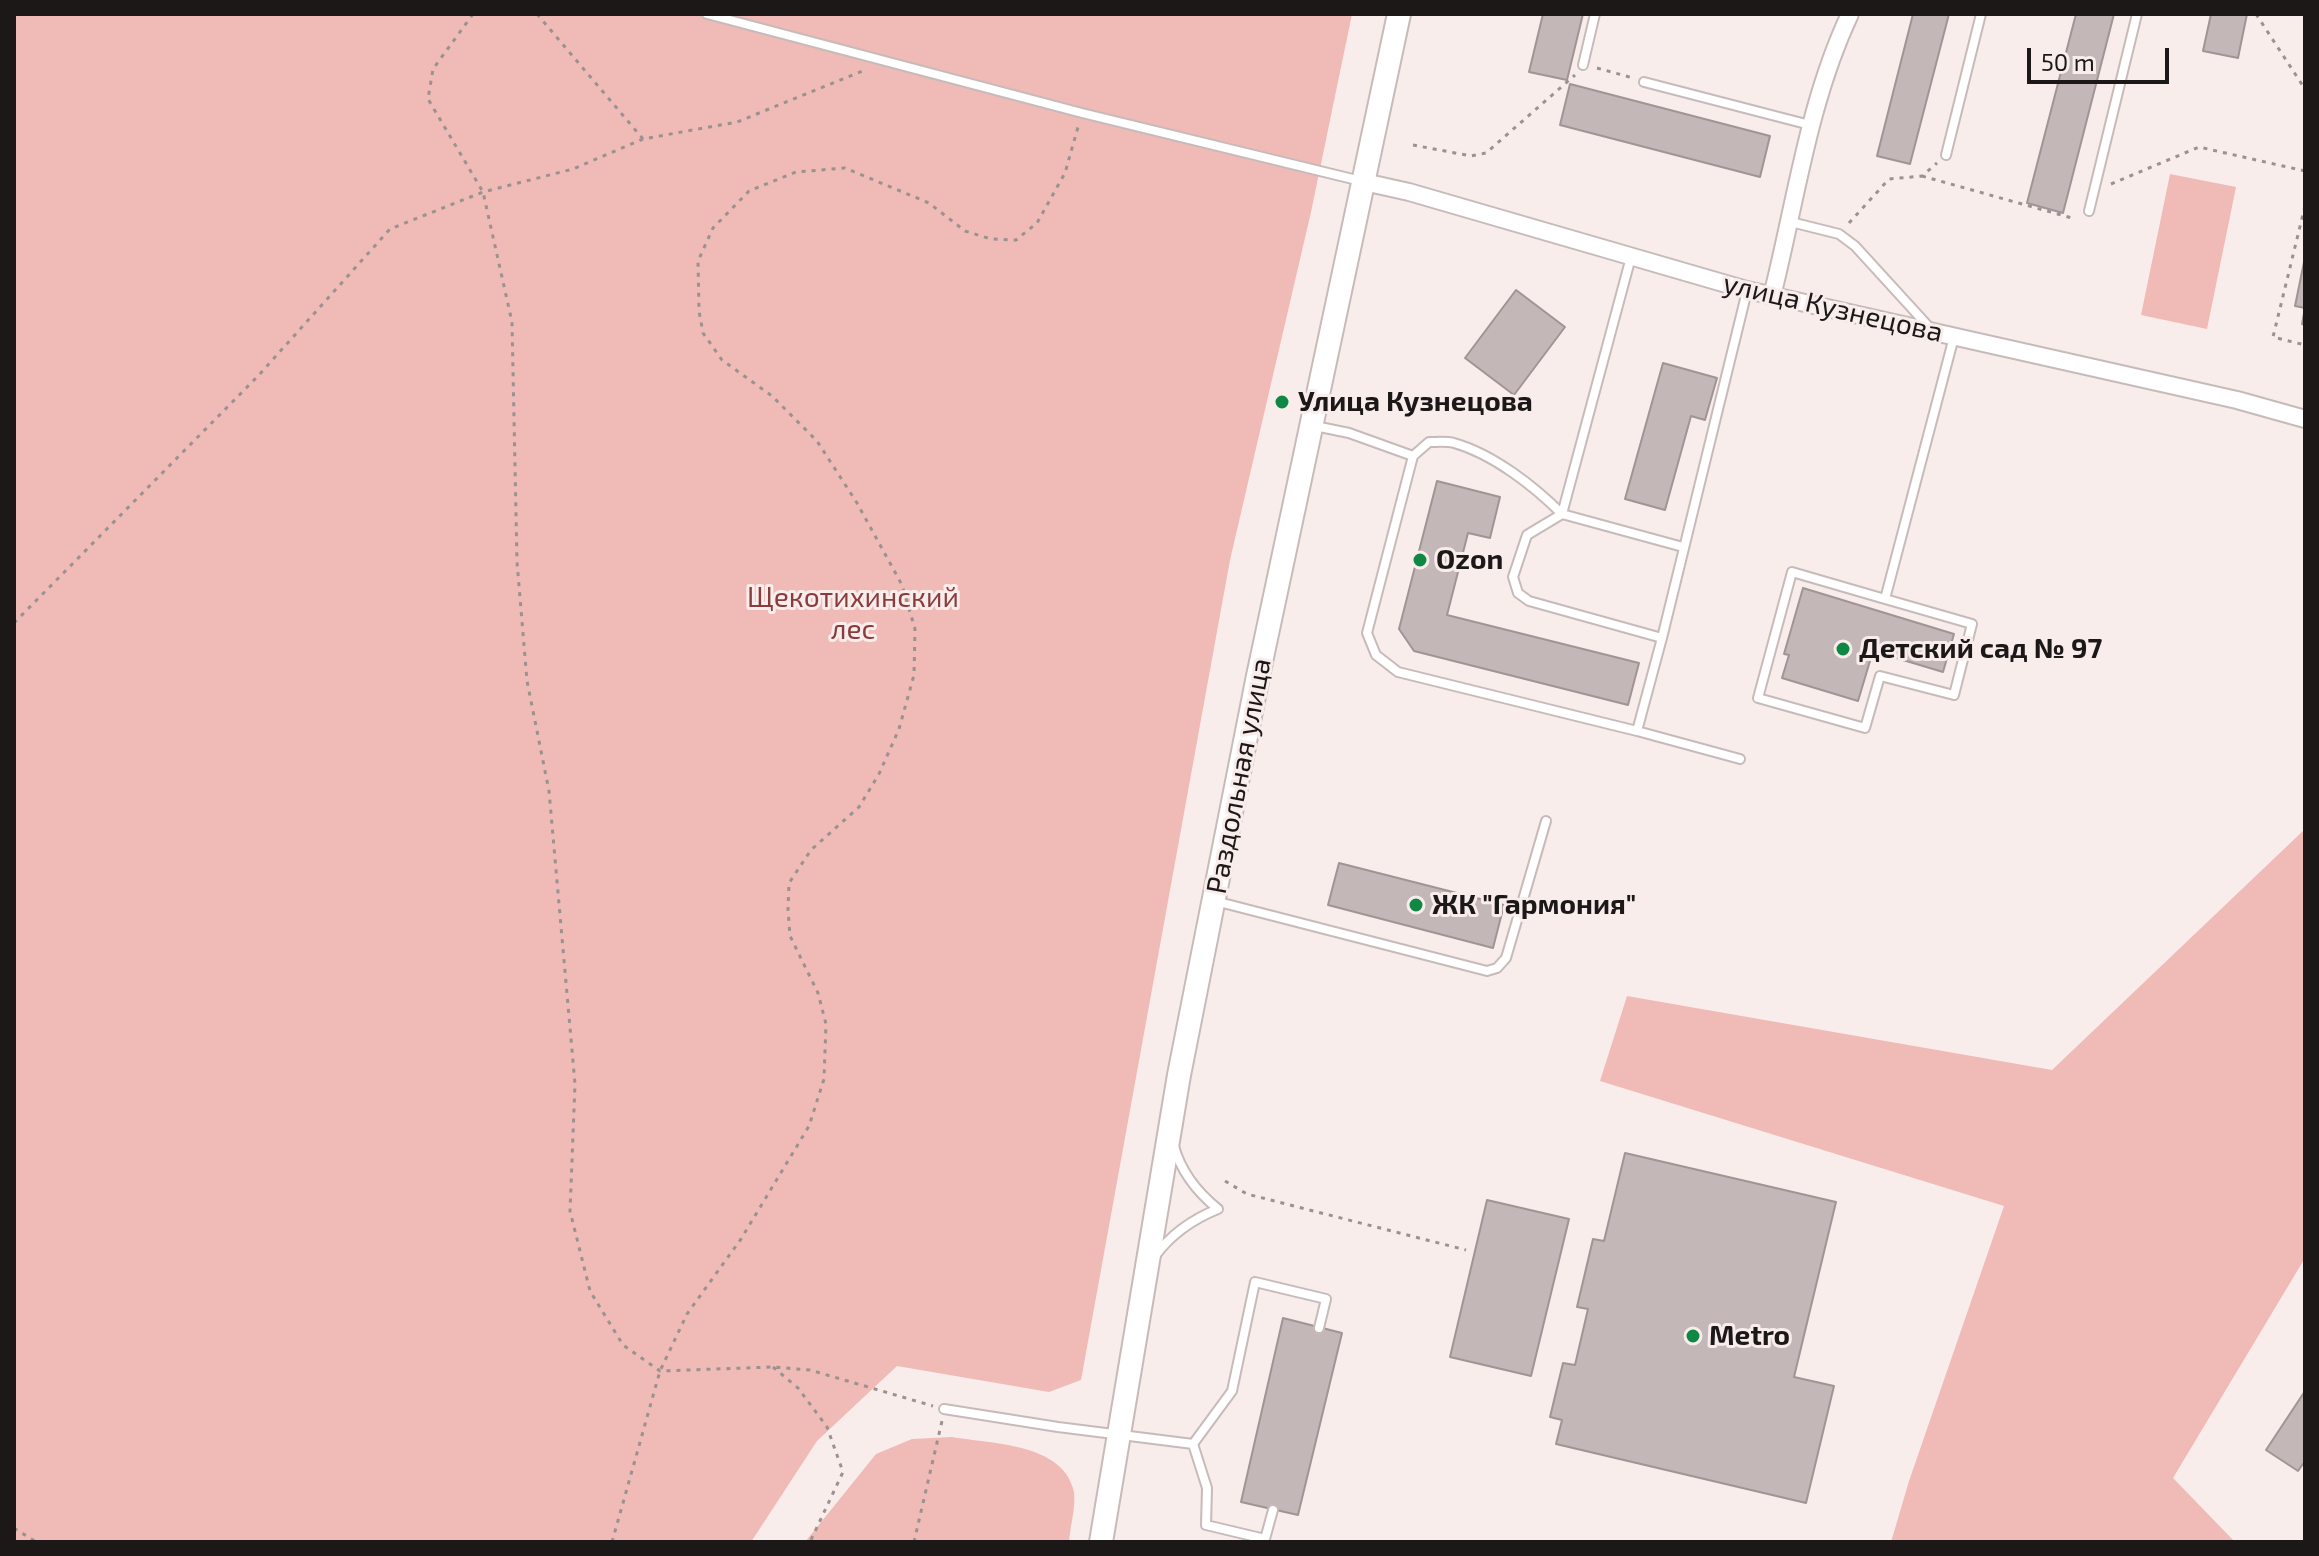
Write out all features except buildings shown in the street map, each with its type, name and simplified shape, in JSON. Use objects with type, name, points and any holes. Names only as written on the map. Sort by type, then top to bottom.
[{"type":"main road","name":"Раздольная улица","points":[[1101,1542],[1145,1269],[1214,901],[1399,14]]},
{"type":"street","points":[[1772,296],[1791,222],[1810,125],[1836,44],[1850,14]]},
{"type":"street","name":"улица Кузнецова","points":[[1364,182],[1409,192],[1747,290],[2237,400],[2305,419]]},
{"type":"lane","points":[[707,14],[1082,113],[1364,182]]},
{"type":"lane","points":[[1583,65],[1595,14]]},
{"type":"lane","points":[[1946,155],[1981,14]]},
{"type":"lane","points":[[2089,211],[2137,14]]},
{"type":"lane","points":[[1644,82],[1810,125]]},
{"type":"lane","points":[[1791,222],[1839,234],[1855,246],[1933,332]]},
{"type":"lane","points":[[1631,256],[1562,514],[1527,535],[1513,577],[1518,593],[1529,601],[1662,638]]},
{"type":"lane","points":[[1637,731],[1747,290]]},
{"type":"lane","points":[[1885,599],[1954,337]]},
{"type":"lane","points":[[1311,425],[1349,433],[1413,456]]},
{"type":"lane","points":[[1683,547],[1562,514],[1536,488],[1491,460],[1452,442],[1429,442],[1413,456],[1367,633],[1376,655],[1398,672],[1740,759]]},
{"type":"lane","points":[[1792,572],[1885,599],[1972,624],[1954,695],[1880,676],[1865,728],[1758,698],[1792,572]]},
{"type":"lane","points":[[1214,901],[1487,971],[1497,968],[1506,958],[1546,821]]},
{"type":"lane","points":[[1145,1269],[1177,1232],[1197,1218],[1218,1209],[1188,1179],[1176,1154],[1170,1129]]},
{"type":"lane","points":[[1193,1444],[1232,1391],[1255,1282],[1326,1299],[1319,1328]]},
{"type":"lane","points":[[944,1409],[1193,1444]]},
{"type":"lane","points":[[1193,1444],[1207,1488],[1206,1525],[1265,1539],[1273,1510]]},
{"type":"path","points":[[473,14],[433,69],[428,99],[483,192],[512,322],[517,562],[527,681],[549,791],[575,1084],[570,1211],[590,1291],[623,1345],[660,1371],[773,1367],[810,1370],[944,1409],[914,1542]]},
{"type":"path","points":[[537,14],[643,139]]},
{"type":"path","points":[[2256,14],[2305,89]]},
{"type":"path","points":[[14,623],[258,376],[390,229],[483,192],[573,169],[643,139],[737,122],[887,61]]},
{"type":"path","points":[[1413,145],[1471,156],[1486,153],[1571,80],[1583,65],[1644,82]]},
{"type":"path","points":[[612,1542],[660,1371],[687,1314],[741,1239],[809,1126],[824,1079],[826,1024],[818,993],[790,936],[789,883],[811,850],[859,807],[899,729],[914,675],[915,629],[902,585],[857,503],[817,441],[772,396],[722,360],[703,333],[699,311],[698,261],[713,228],[749,191],[796,172],[845,168],[929,203],[965,231],[991,239],[1016,240],[1037,223],[1065,173],[1082,113]]},
{"type":"path","points":[[2093,191],[2199,147],[2305,171]]},
{"type":"path","points":[[1922,176],[1946,155]]},
{"type":"path","points":[[1839,234],[1889,179],[1922,176],[2072,218],[2089,211]]},
{"type":"path","points":[[2305,206],[2273,337],[2305,345]]},
{"type":"path","points":[[1225,1181],[1247,1194],[1466,1250]]},
{"type":"path","points":[[773,1367],[798,1388],[827,1427],[843,1472],[810,1542]]},
{"type":"path","points":[[14,1528],[36,1542]]},
{"type":"green space","name":"Щекотихинский лес","points":[[14,14],[1352,14],[1311,212],[1230,560],[1081,1380],[1049,1392],[897,1366],[817,1441],[751,1542],[14,1542]]},
{"type":"green space","points":[[2170,174],[2236,187],[2207,329],[2141,315]]},
{"type":"green space","points":[[2305,829],[2305,1258],[2173,1478],[2235,1542],[1891,1542],[2004,1206],[1600,1081],[1627,996],[2052,1070]]},
{"type":"green space","points":[[952,1437],[1024,1449],[1056,1464],[1068,1476],[1074,1492],[1069,1542],[805,1542],[876,1454],[912,1439]]},
{"type":"place","name":"Улица Кузнецова","points":[[1282,402]]},
{"type":"place","name":"Ozon","points":[[1420,560]]},
{"type":"place","name":"Детский сад № 97","points":[[1843,649]]},
{"type":"place","name":"ЖК \"Гармония\"","points":[[1416,905]]},
{"type":"place","name":"Metro","points":[[1693,1336]]}]
